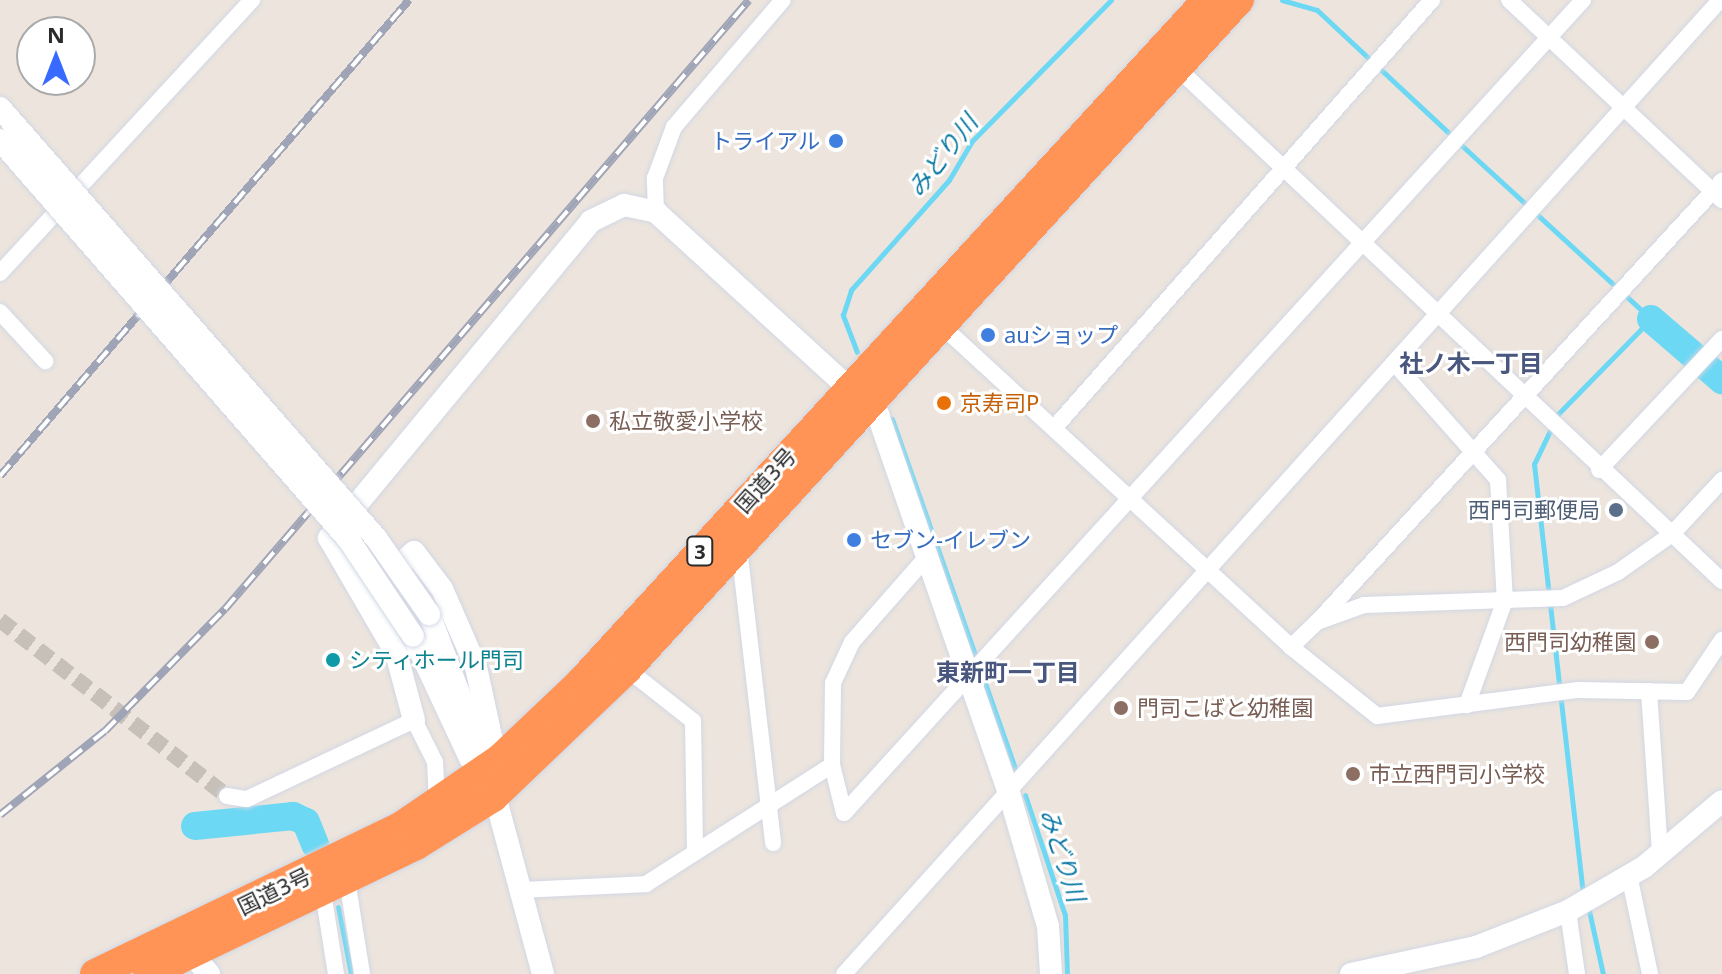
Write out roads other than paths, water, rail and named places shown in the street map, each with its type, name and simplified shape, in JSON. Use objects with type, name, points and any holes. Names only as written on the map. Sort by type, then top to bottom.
[{"type":"highway","name":"国道3号","points":[[148,974],[335,886],[490,776],[627,669],[739,548],[859,395],[941,325],[1169,60],[1207,0]]},
{"type":"highway","name":"国道3号","points":[[95,974],[192,955],[437,805],[490,776],[859,395],[1169,60],[1239,0]]},
{"type":"street","points":[[0,273],[252,0]]},
{"type":"street","points":[[656,212],[655,178],[674,127],[783,0]]},
{"type":"street","points":[[1055,427],[1432,0]]},
{"type":"street","points":[[1291,647],[1525,394],[1719,191],[1509,0]]},
{"type":"street","points":[[925,559],[852,642],[833,683],[832,765],[844,813],[1133,501],[1583,0]]},
{"type":"street","points":[[844,974],[1210,572],[1441,315],[1622,105],[1720,0]]},
{"type":"street","points":[[1169,60],[1362,248],[1441,315],[1525,394],[1599,470],[1722,581]]},
{"type":"street","points":[[0,108],[376,538],[429,614],[490,776]]},
{"type":"street","points":[[0,140],[349,540],[413,636],[490,776]]},
{"type":"street","points":[[437,805],[435,762],[414,720],[408,681],[363,597],[334,557],[329,538],[337,523],[591,221],[624,205],[656,212],[859,395],[925,559],[1009,793],[1048,926],[1051,974]]},
{"type":"street","points":[[0,312],[45,361]]},
{"type":"street","points":[[941,325],[1291,647],[1377,716],[1578,690],[1687,692],[1722,640]]},
{"type":"street","points":[[1599,470],[1722,339]]},
{"type":"street","points":[[1396,365],[1476,448],[1498,480],[1505,600],[1467,705]]},
{"type":"street","points":[[1317,622],[1364,605],[1563,598],[1618,572],[1672,534],[1722,480]]},
{"type":"street","points":[[739,548],[773,843]]},
{"type":"street","points":[[363,597],[414,552],[455,612],[490,776],[543,974]]},
{"type":"street","points":[[627,669],[693,721],[695,851]]},
{"type":"street","points":[[1649,691],[1660,853]]},
{"type":"street","points":[[227,796],[247,799],[414,720]]},
{"type":"street","points":[[521,890],[646,884],[768,802],[832,765]]},
{"type":"street","points":[[1351,974],[1476,947],[1580,904],[1660,853],[1722,801]]},
{"type":"street","points":[[1629,875],[1650,974]]},
{"type":"street","points":[[335,886],[336,974]]},
{"type":"street","points":[[335,886],[362,974]]},
{"type":"street","points":[[1577,974],[1580,904]]},
{"type":"waterway","name":"みどり川","points":[[857,352],[843,315],[851,290],[949,180],[972,141],[1111,0]]},
{"type":"waterway","points":[[1282,0],[1317,10],[1448,132]]},
{"type":"waterway","points":[[1459,143],[1651,319],[1558,414],[1534,464],[1583,897]]},
{"type":"waterway","points":[[1651,319],[1722,380]]},
{"type":"waterway","name":"みどり川","points":[[892,419],[1015,768]]},
{"type":"waterway","name":"みどり川","points":[[1025,795],[1065,915],[1067,974]]},
{"type":"waterway","points":[[195,826],[293,816],[306,822],[315,844]]},
{"type":"waterway","points":[[1588,906],[1603,974]]},
{"type":"waterway","points":[[338,907],[351,974]]},
{"type":"tunnel","points":[[0,620],[227,796]]},
{"type":"railway","points":[[0,476],[409,0]]},
{"type":"railway","points":[[0,815],[105,731],[225,609],[749,0]]},
{"type":"place","name":"トライアル","points":[[836,141]]},
{"type":"place","name":"auショップ","points":[[988,335]]},
{"type":"place","name":"京寿司P","points":[[944,403]]},
{"type":"place","name":"私立敬愛小学校","points":[[593,421]]},
{"type":"place","name":"西門司郵便局","points":[[1616,510]]},
{"type":"place","name":"セブン-イレブン","points":[[854,540]]},
{"type":"place","name":"西門司幼稚園","points":[[1652,642]]},
{"type":"place","name":"シティホール門司","points":[[333,660]]},
{"type":"place","name":"門司こばと幼稚園","points":[[1121,708]]},
{"type":"place","name":"市立西門司小学校","points":[[1353,774]]},
{"type":"district","name":"社ノ木一丁目","points":[[1471,363]]},
{"type":"district","name":"東新町一丁目","points":[[1008,672]]}]
